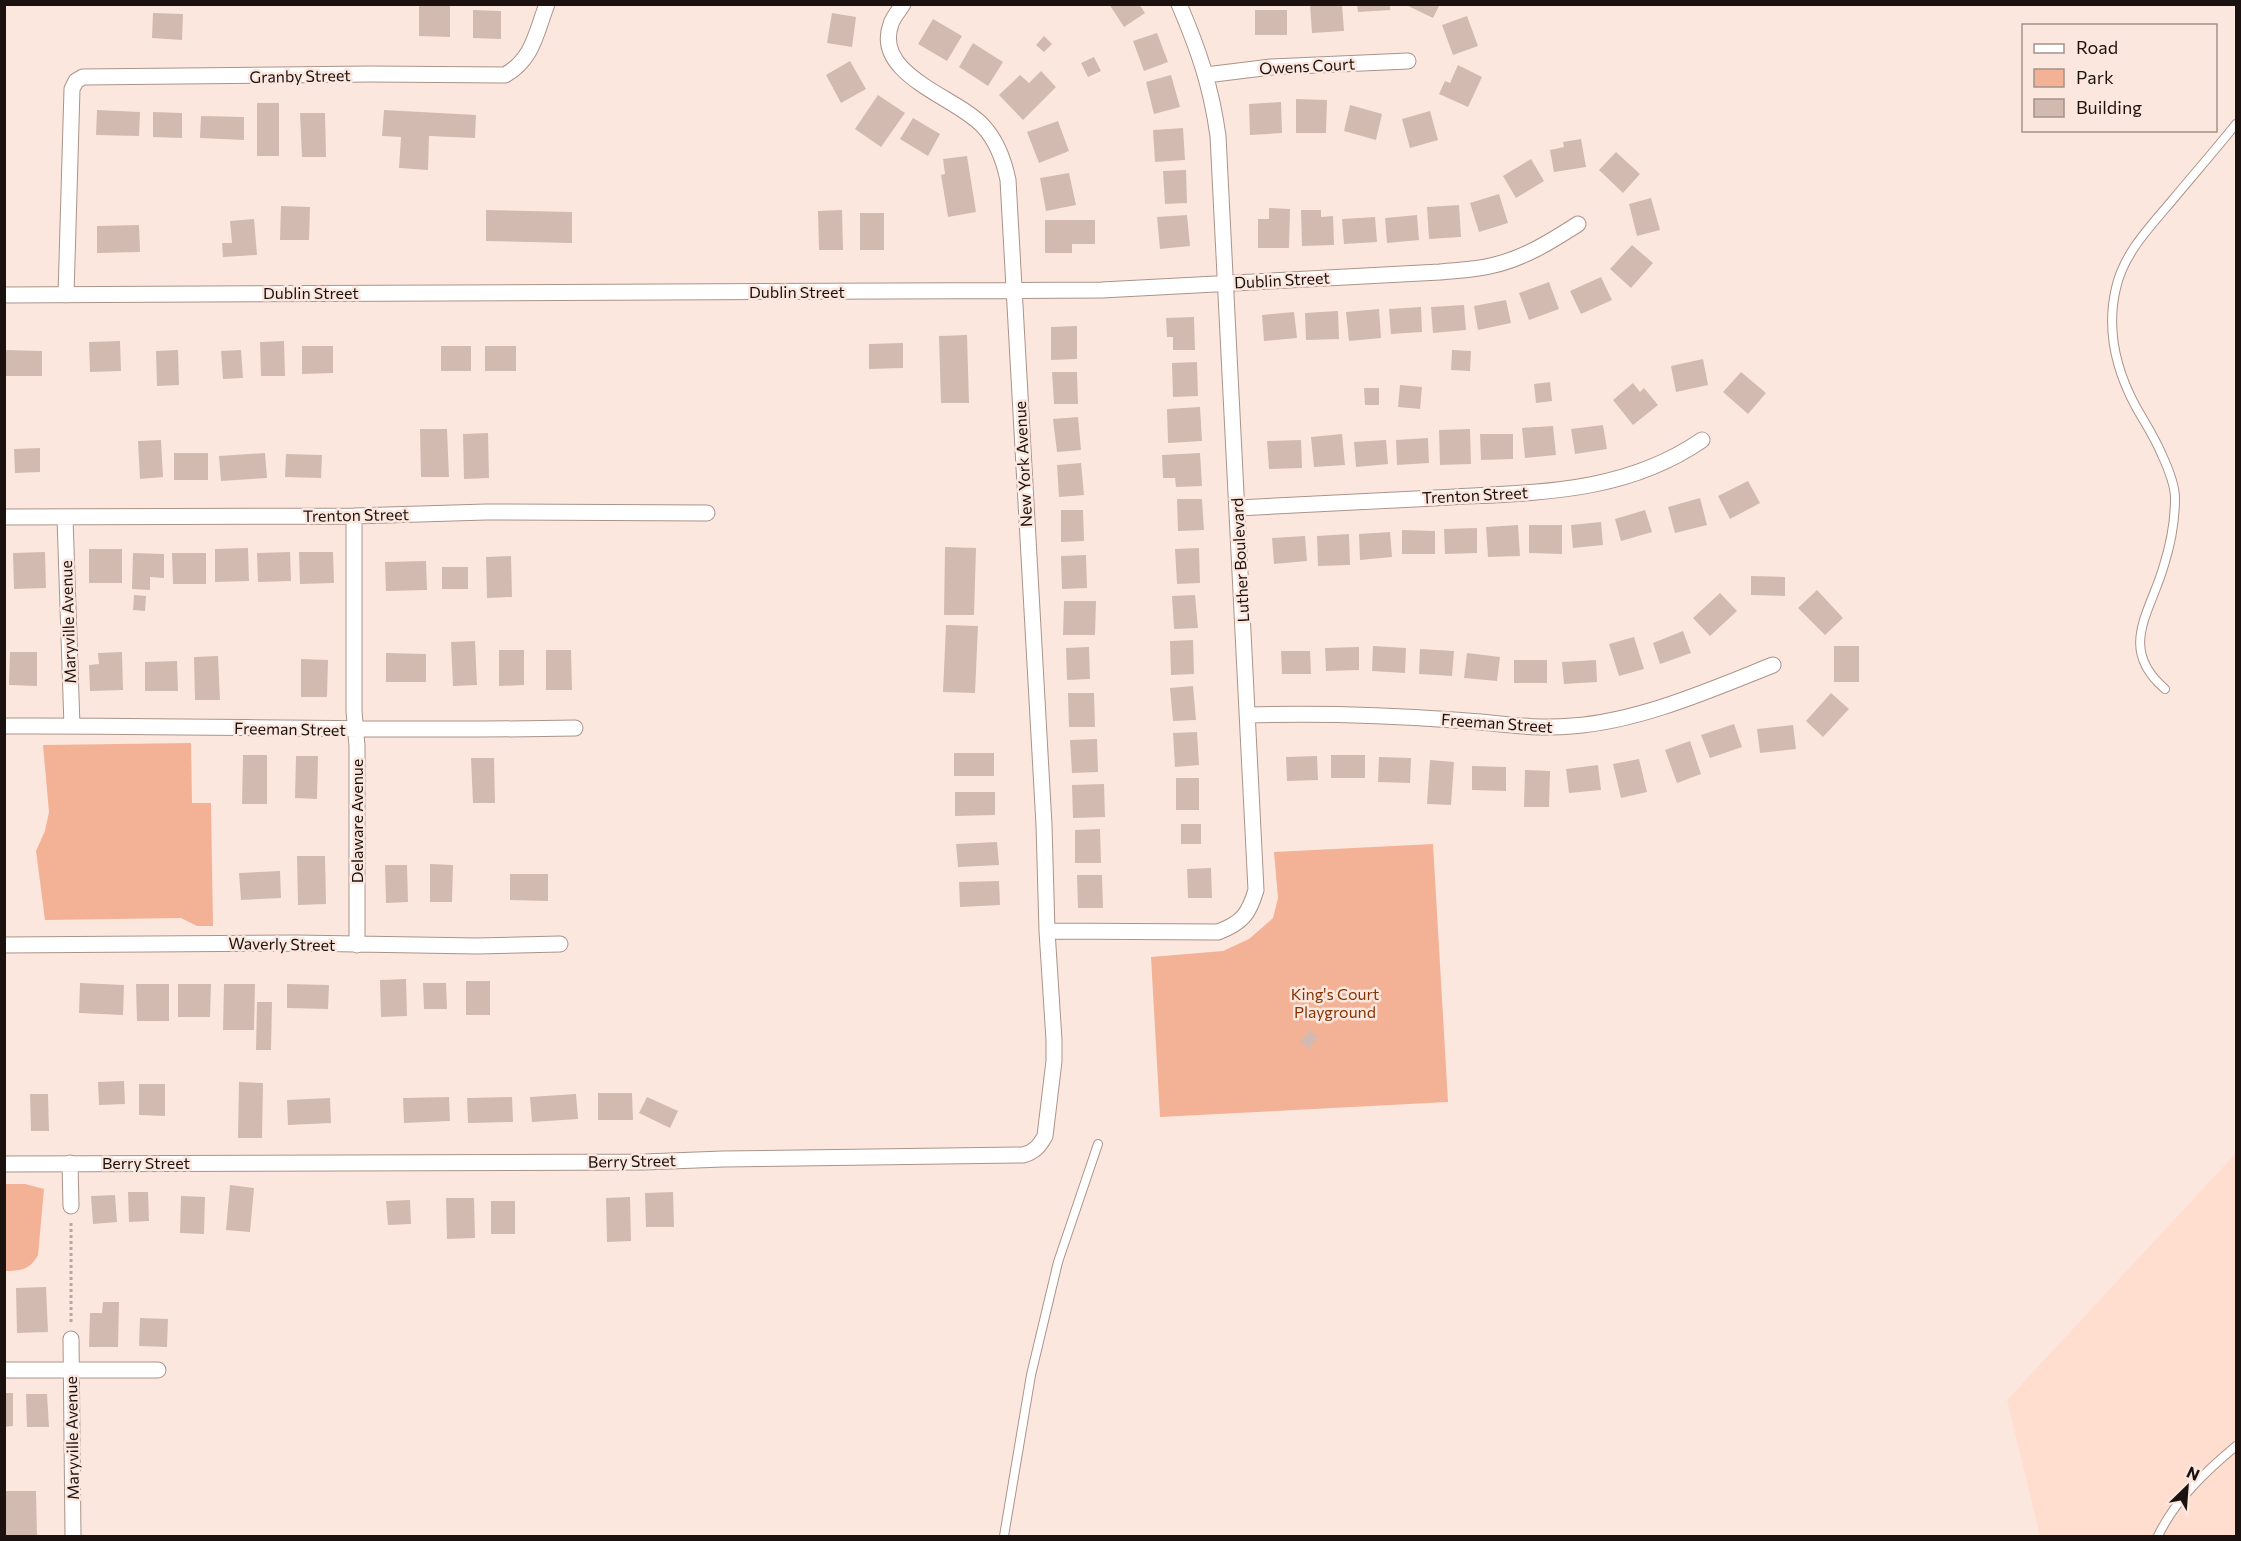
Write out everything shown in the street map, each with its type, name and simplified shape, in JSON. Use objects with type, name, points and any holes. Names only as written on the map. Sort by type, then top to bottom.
[{"type":"street","name":"Granby Street","points":[[66,295],[72,89],[76,81],[83,77],[505,75],[517,68],[527,57],[547,4]]},
{"type":"street","name":"New York Avenue","points":[[903,4],[891,23],[888,37],[896,62],[906,74],[963,110],[983,126],[995,143],[1004,163],[1008,180],[1044,825],[1047,931]]},
{"type":"street","name":"Luther Boulevard","points":[[1047,931],[1218,932],[1232,927],[1244,917],[1252,905],[1256,890],[1218,136],[1206,75],[1198,48],[1179,4]]},
{"type":"street","name":"Owens Court","points":[[1206,75],[1282,66],[1408,62]]},
{"type":"street","name":"Dublin Street","points":[[4,295],[1102,290],[1440,272],[1490,266],[1515,259],[1545,246],[1578,224]]},
{"type":"street","name":"Trenton Street","points":[[1237,508],[1519,493],[1596,485],[1629,477],[1654,467],[1680,455],[1702,440]]},
{"type":"street","name":"Trenton Street","points":[[4,517],[354,516],[486,512],[707,513]]},
{"type":"street","name":"Delaware Avenue","points":[[354,516],[357,945]]},
{"type":"street","name":"Maryville Avenue","points":[[65,518],[72,726]]},
{"type":"street","name":"Freeman Street","points":[[1248,716],[1307,713],[1367,714],[1530,727],[1572,726],[1605,722],[1640,713],[1720,686],[1773,664]]},
{"type":"street","name":"Freeman Street","points":[[4,726],[355,730],[575,728]]},
{"type":"street","name":"Berry Street","points":[[4,1164],[622,1162],[1023,1155],[1031,1153],[1040,1146],[1045,1136],[1051,1094],[1054,1041],[1047,931]]},
{"type":"street","name":"Waverly Street","points":[[4,945],[560,944]]},
{"type":"street","points":[[70,1164],[71,1206]]},
{"type":"street","name":"Maryville Avenue","points":[[71,1339],[73,1536]]},
{"type":"street","points":[[4,1370],[158,1370]]},
{"type":"lane","points":[[2165,689],[2153,679],[2144,666],[2140,650],[2142,628],[2151,597],[2164,567],[2173,532],[2175,495],[2169,472],[2155,438],[2124,381],[2115,353],[2112,312],[2116,287],[2126,262],[2140,238],[2236,124]]},
{"type":"lane","points":[[1004,1536],[1031,1375],[1059,1262],[1098,1144]]},
{"type":"lane","points":[[2158,1536],[2186,1493],[2214,1464],[2236,1446]]},
{"type":"path","points":[[71,1206],[71,1339]]},
{"type":"shaded area","points":[[2236,1153],[2236,1536],[2040,1536],[2007,1400]]},
{"type":"green space","points":[[191,743],[192,803],[211,803],[213,926],[197,926],[181,918],[45,920],[36,851],[45,831],[49,812],[43,745]]},
{"type":"green space","name":"King's Court Playground","points":[[1433,844],[1448,1102],[1160,1117],[1151,957],[1223,951],[1249,939],[1273,918],[1278,898],[1274,852]]},
{"type":"green space","points":[[5,1184],[25,1184],[44,1189],[38,1255],[28,1267],[15,1271],[5,1271]]},
{"type":"building","points":[[419,4],[450,4],[450,37],[419,36]]},
{"type":"building","points":[[1109,4],[1139,4],[1145,13],[1124,27]]},
{"type":"building","points":[[1310,4],[1342,4],[1344,31],[1312,33]]},
{"type":"building","points":[[1357,4],[1390,4],[1390,10],[1358,12]]},
{"type":"building","points":[[1404,4],[1440,4],[1433,18]]},
{"type":"building","points":[[473,10],[501,11],[501,39],[473,38]]},
{"type":"building","points":[[1255,10],[1287,10],[1287,35],[1255,35]]},
{"type":"building","points":[[153,13],[183,14],[182,40],[152,38]]},
{"type":"building","points":[[832,13],[856,17],[852,47],[827,43]]},
{"type":"building","points":[[1467,16],[1478,46],[1453,55],[1442,25]]},
{"type":"building","points":[[933,19],[962,36],[947,61],[918,44]]},
{"type":"building","points":[[1157,33],[1168,62],[1144,71],[1133,41]]},
{"type":"building","points":[[1044,36],[1052,44],[1044,52],[1036,45]]},
{"type":"building","points":[[973,43],[1003,62],[988,86],[959,67]]},
{"type":"building","points":[[1094,57],[1101,71],[1088,77],[1081,63]]},
{"type":"building","points":[[850,61],[866,89],[841,103],[826,75]]},
{"type":"building","points":[[1458,65],[1482,77],[1468,107],[1439,94],[1445,81],[1450,83]]},
{"type":"building","points":[[1041,71],[1056,87],[1023,120],[999,95],[1020,75],[1029,83]]},
{"type":"building","points":[[1171,75],[1180,107],[1154,114],[1146,82]]},
{"type":"building","points":[[878,95],[905,113],[881,147],[855,129]]},
{"type":"building","points":[[1296,99],[1327,100],[1326,133],[1296,133]]},
{"type":"building","points":[[1281,102],[1282,133],[1250,135],[1249,104]]},
{"type":"building","points":[[257,103],[279,103],[279,156],[257,156]]},
{"type":"building","points":[[1350,105],[1382,114],[1376,140],[1344,131]]},
{"type":"building","points":[[97,110],[140,112],[139,136],[96,135]]},
{"type":"building","points":[[384,110],[476,115],[475,138],[429,136],[428,170],[399,168],[401,137],[382,136]]},
{"type":"building","points":[[1430,111],[1438,140],[1410,148],[1402,119]]},
{"type":"building","points":[[153,112],[182,113],[182,138],[153,137]]},
{"type":"building","points":[[300,113],[325,113],[326,157],[302,157]]},
{"type":"building","points":[[201,116],[244,117],[244,140],[200,138]]},
{"type":"building","points":[[913,118],[940,134],[928,156],[900,139]]},
{"type":"building","points":[[1058,121],[1069,151],[1039,163],[1027,132]]},
{"type":"building","points":[[1183,128],[1185,160],[1155,162],[1153,130]]},
{"type":"building","points":[[1581,139],[1586,167],[1554,172],[1550,150],[1564,147],[1563,142]]},
{"type":"building","points":[[1616,152],[1640,174],[1623,193],[1599,170]]},
{"type":"building","points":[[967,156],[976,212],[948,217],[941,175],[945,174],[943,159]]},
{"type":"building","points":[[1531,159],[1544,181],[1516,198],[1503,176]]},
{"type":"building","points":[[1186,170],[1187,203],[1165,204],[1163,171]]},
{"type":"building","points":[[1069,173],[1076,205],[1046,211],[1040,178]]},
{"type":"building","points":[[1499,194],[1508,223],[1479,232],[1470,203]]},
{"type":"building","points":[[1651,198],[1660,230],[1637,236],[1629,204]]},
{"type":"building","points":[[1459,205],[1461,237],[1429,239],[1427,207]]},
{"type":"building","points":[[281,206],[310,207],[309,240],[280,240]]},
{"type":"building","points":[[1269,208],[1290,209],[1289,248],[1258,248],[1258,219],[1269,219]]},
{"type":"building","points":[[486,210],[572,212],[572,243],[486,241]]},
{"type":"building","points":[[842,210],[843,250],[819,250],[818,211]]},
{"type":"building","points":[[1301,210],[1321,210],[1321,217],[1333,216],[1334,245],[1302,246]]},
{"type":"building","points":[[860,213],[884,213],[884,250],[860,250]]},
{"type":"building","points":[[1187,215],[1190,246],[1160,249],[1157,217]]},
{"type":"building","points":[[1417,215],[1419,240],[1387,243],[1385,218]]},
{"type":"building","points":[[1375,217],[1377,242],[1344,244],[1342,219]]},
{"type":"building","points":[[254,219],[257,255],[223,257],[222,243],[232,243],[230,221]]},
{"type":"building","points":[[1045,220],[1095,220],[1095,244],[1072,244],[1072,253],[1045,253]]},
{"type":"building","points":[[139,225],[140,252],[97,253],[97,226]]},
{"type":"building","points":[[1632,245],[1653,263],[1631,288],[1610,269]]},
{"type":"building","points":[[1601,277],[1612,300],[1581,314],[1570,291]]},
{"type":"building","points":[[1549,282],[1559,309],[1529,320],[1519,293]]},
{"type":"building","points":[[1506,300],[1511,323],[1478,330],[1474,306]]},
{"type":"building","points":[[1464,305],[1466,330],[1433,333],[1431,307]]},
{"type":"building","points":[[1421,307],[1422,332],[1391,334],[1389,309]]},
{"type":"building","points":[[1379,309],[1381,338],[1349,341],[1346,312]]},
{"type":"building","points":[[1338,311],[1339,339],[1306,340],[1305,313]]},
{"type":"building","points":[[1294,312],[1297,338],[1264,341],[1262,315]]},
{"type":"building","points":[[1194,317],[1195,350],[1173,350],[1173,337],[1167,337],[1166,318]]},
{"type":"building","points":[[1077,326],[1077,359],[1051,360],[1051,327]]},
{"type":"building","points":[[967,335],[969,403],[941,403],[939,336]]},
{"type":"building","points":[[120,341],[121,371],[90,372],[89,342]]},
{"type":"building","points":[[284,341],[285,376],[261,376],[260,342]]},
{"type":"building","points":[[903,343],[903,368],[869,369],[869,344]]},
{"type":"building","points":[[302,346],[333,346],[333,373],[302,374]]},
{"type":"building","points":[[441,346],[471,346],[471,371],[441,371]]},
{"type":"building","points":[[485,346],[516,346],[516,371],[485,371]]},
{"type":"building","points":[[4,350],[42,351],[42,376],[4,376]]},
{"type":"building","points":[[178,350],[179,385],[157,386],[156,351]]},
{"type":"building","points":[[241,350],[243,378],[223,379],[221,351]]},
{"type":"building","points":[[1452,350],[1471,351],[1470,371],[1451,370]]},
{"type":"building","points":[[1703,359],[1708,385],[1676,392],[1671,366]]},
{"type":"building","points":[[1197,362],[1198,396],[1173,397],[1172,363]]},
{"type":"building","points":[[1052,372],[1077,372],[1078,404],[1054,404]]},
{"type":"building","points":[[1741,372],[1766,393],[1748,414],[1723,392]]},
{"type":"building","points":[[1550,382],[1552,401],[1536,403],[1534,384]]},
{"type":"building","points":[[1633,383],[1640,392],[1644,388],[1658,405],[1633,425],[1613,400]]},
{"type":"building","points":[[1400,385],[1422,387],[1420,409],[1398,407]]},
{"type":"building","points":[[1364,388],[1379,388],[1379,405],[1365,405]]},
{"type":"building","points":[[1200,407],[1202,441],[1168,443],[1167,409]]},
{"type":"building","points":[[1078,417],[1081,450],[1057,452],[1053,419]]},
{"type":"building","points":[[1603,425],[1607,449],[1575,454],[1571,429]]},
{"type":"building","points":[[1553,426],[1556,455],[1525,458],[1522,428]]},
{"type":"building","points":[[420,429],[447,429],[449,477],[421,477]]},
{"type":"building","points":[[1470,429],[1471,464],[1440,465],[1439,430]]},
{"type":"building","points":[[488,433],[489,478],[464,479],[463,434]]},
{"type":"building","points":[[1342,434],[1345,465],[1314,467],[1311,437]]},
{"type":"building","points":[[1480,434],[1513,434],[1513,459],[1481,460]]},
{"type":"building","points":[[1428,438],[1429,463],[1397,465],[1396,440]]},
{"type":"building","points":[[161,440],[163,477],[140,479],[138,441]]},
{"type":"building","points":[[1301,440],[1302,468],[1269,469],[1267,441]]},
{"type":"building","points":[[1386,440],[1388,464],[1356,467],[1354,442]]},
{"type":"building","points":[[40,448],[40,472],[15,473],[14,449]]},
{"type":"building","points":[[174,453],[208,453],[208,480],[174,480]]},
{"type":"building","points":[[265,453],[267,478],[221,481],[219,456]]},
{"type":"building","points":[[1200,453],[1202,486],[1176,487],[1175,478],[1163,478],[1162,455]]},
{"type":"building","points":[[286,454],[322,455],[321,478],[285,477]]},
{"type":"building","points":[[1081,463],[1084,495],[1059,497],[1057,465]]},
{"type":"building","points":[[1748,481],[1760,503],[1730,519],[1718,496]]},
{"type":"building","points":[[1700,498],[1707,525],[1675,533],[1668,507]]},
{"type":"building","points":[[1177,499],[1202,499],[1204,530],[1178,531]]},
{"type":"building","points":[[1061,510],[1083,510],[1084,541],[1061,542]]},
{"type":"building","points":[[1645,510],[1652,532],[1621,541],[1615,519]]},
{"type":"building","points":[[1601,522],[1603,545],[1573,548],[1571,525]]},
{"type":"building","points":[[1518,525],[1520,556],[1488,557],[1486,527]]},
{"type":"building","points":[[1529,525],[1562,525],[1562,554],[1529,553]]},
{"type":"building","points":[[1477,528],[1477,553],[1445,554],[1444,529]]},
{"type":"building","points":[[1402,530],[1435,531],[1435,554],[1402,554]]},
{"type":"building","points":[[1390,532],[1392,557],[1360,560],[1359,534]]},
{"type":"building","points":[[1349,534],[1350,565],[1318,566],[1317,536]]},
{"type":"building","points":[[1305,536],[1307,561],[1274,564],[1272,538]]},
{"type":"building","points":[[945,547],[976,548],[974,615],[944,615]]},
{"type":"building","points":[[248,548],[249,581],[215,582],[215,549]]},
{"type":"building","points":[[1199,548],[1200,583],[1177,584],[1175,549]]},
{"type":"building","points":[[89,549],[122,549],[122,583],[89,583]]},
{"type":"building","points":[[45,552],[46,588],[14,589],[13,553]]},
{"type":"building","points":[[290,552],[291,581],[258,582],[257,553]]},
{"type":"building","points":[[299,552],[333,552],[334,583],[300,584]]},
{"type":"building","points":[[133,553],[164,554],[164,578],[150,577],[150,590],[132,589]]},
{"type":"building","points":[[172,553],[206,553],[206,584],[173,584]]},
{"type":"building","points":[[1086,555],[1087,588],[1062,589],[1061,556]]},
{"type":"building","points":[[511,556],[512,597],[487,598],[486,557]]},
{"type":"building","points":[[426,561],[427,590],[386,591],[385,562]]},
{"type":"building","points":[[442,567],[468,567],[468,589],[442,589]]},
{"type":"building","points":[[1751,576],[1785,577],[1785,596],[1751,595]]},
{"type":"building","points":[[1817,590],[1843,618],[1825,635],[1798,608]]},
{"type":"building","points":[[1720,593],[1737,611],[1710,636],[1693,618]]},
{"type":"building","points":[[134,595],[146,596],[145,611],[133,610]]},
{"type":"building","points":[[1195,595],[1198,628],[1174,629],[1172,596]]},
{"type":"building","points":[[1064,601],[1096,601],[1095,635],[1063,635]]},
{"type":"building","points":[[946,625],[978,626],[975,693],[943,692]]},
{"type":"building","points":[[1683,631],[1691,653],[1660,664],[1653,643]]},
{"type":"building","points":[[1634,637],[1644,669],[1619,676],[1609,644]]},
{"type":"building","points":[[1193,640],[1194,674],[1171,675],[1170,641]]},
{"type":"building","points":[[475,641],[477,685],[453,686],[451,642]]},
{"type":"building","points":[[1373,646],[1406,648],[1405,673],[1372,671]]},
{"type":"building","points":[[1834,646],[1859,646],[1859,682],[1834,682]]},
{"type":"building","points":[[1089,647],[1090,679],[1067,680],[1066,648]]},
{"type":"building","points":[[1359,647],[1359,670],[1326,671],[1325,648]]},
{"type":"building","points":[[1420,649],[1454,651],[1452,676],[1419,674]]},
{"type":"building","points":[[499,650],[524,650],[524,685],[499,686]]},
{"type":"building","points":[[546,650],[571,650],[572,690],[546,690]]},
{"type":"building","points":[[1281,651],[1310,651],[1311,674],[1282,674]]},
{"type":"building","points":[[10,652],[37,652],[37,686],[9,685]]},
{"type":"building","points":[[122,652],[123,690],[90,691],[89,665],[99,664],[98,653]]},
{"type":"building","points":[[386,653],[426,654],[426,682],[386,682]]},
{"type":"building","points":[[1467,653],[1500,657],[1497,681],[1464,678]]},
{"type":"building","points":[[218,656],[220,700],[195,700],[194,657]]},
{"type":"building","points":[[301,659],[328,660],[327,697],[301,697]]},
{"type":"building","points":[[1514,660],[1547,660],[1547,683],[1514,683]]},
{"type":"building","points":[[1596,660],[1597,682],[1564,684],[1562,662]]},
{"type":"building","points":[[177,661],[178,691],[145,691],[145,662]]},
{"type":"building","points":[[1193,686],[1196,720],[1173,721],[1170,688]]},
{"type":"building","points":[[1068,693],[1094,693],[1095,727],[1069,727]]},
{"type":"building","points":[[1831,693],[1849,709],[1823,737],[1806,721]]},
{"type":"building","points":[[1734,724],[1742,747],[1710,758],[1701,735]]},
{"type":"building","points":[[1793,725],[1796,749],[1760,753],[1757,729]]},
{"type":"building","points":[[1197,732],[1199,765],[1175,767],[1173,733]]},
{"type":"building","points":[[1097,739],[1098,772],[1072,773],[1070,740]]},
{"type":"building","points":[[1690,741],[1701,774],[1677,783],[1665,750]]},
{"type":"building","points":[[954,753],[994,753],[994,776],[954,776]]},
{"type":"building","points":[[243,755],[267,755],[267,804],[242,804]]},
{"type":"building","points":[[1331,755],[1365,755],[1365,778],[1331,778]]},
{"type":"building","points":[[296,756],[318,756],[317,799],[295,798]]},
{"type":"building","points":[[1317,756],[1318,780],[1287,781],[1286,757]]},
{"type":"building","points":[[1379,757],[1411,758],[1410,783],[1378,782]]},
{"type":"building","points":[[471,758],[494,758],[495,803],[473,803]]},
{"type":"building","points":[[1639,759],[1647,792],[1621,798],[1613,764]]},
{"type":"building","points":[[1430,760],[1454,762],[1451,805],[1427,804]]},
{"type":"building","points":[[1598,765],[1601,790],[1569,793],[1566,769]]},
{"type":"building","points":[[1472,766],[1506,767],[1506,791],[1472,790]]},
{"type":"building","points":[[1525,770],[1550,771],[1549,807],[1524,807]]},
{"type":"building","points":[[1176,778],[1199,778],[1199,810],[1176,810]]},
{"type":"building","points":[[1104,784],[1105,817],[1073,818],[1072,785]]},
{"type":"building","points":[[955,792],[995,792],[995,815],[955,816]]},
{"type":"building","points":[[1181,824],[1201,824],[1201,844],[1181,844]]},
{"type":"building","points":[[1100,829],[1101,863],[1075,863],[1075,830]]},
{"type":"building","points":[[997,842],[999,865],[958,867],[956,844]]},
{"type":"building","points":[[297,856],[325,856],[326,904],[298,905]]},
{"type":"building","points":[[430,864],[453,865],[452,902],[430,902]]},
{"type":"building","points":[[385,865],[407,865],[408,902],[386,903]]},
{"type":"building","points":[[1211,868],[1212,898],[1188,898],[1187,869]]},
{"type":"building","points":[[280,871],[281,898],[241,900],[239,873]]},
{"type":"building","points":[[510,874],[548,874],[548,901],[510,900]]},
{"type":"building","points":[[1077,875],[1102,875],[1103,908],[1078,908]]},
{"type":"building","points":[[999,881],[1000,905],[960,907],[959,882]]},
{"type":"building","points":[[406,979],[407,1016],[381,1017],[380,980]]},
{"type":"building","points":[[466,981],[490,981],[490,1015],[466,1015]]},
{"type":"building","points":[[80,983],[124,985],[123,1015],[79,1013]]},
{"type":"building","points":[[423,983],[446,983],[447,1009],[424,1009]]},
{"type":"building","points":[[136,984],[169,984],[169,1021],[137,1021]]},
{"type":"building","points":[[178,984],[211,984],[210,1017],[178,1017]]},
{"type":"building","points":[[224,984],[255,984],[254,1030],[223,1030]]},
{"type":"building","points":[[287,984],[329,985],[328,1009],[287,1008]]},
{"type":"building","points":[[257,1002],[272,1002],[271,1050],[256,1050]]},
{"type":"building","points":[[1309,1030],[1318,1036],[1309,1049],[1300,1042]]},
{"type":"building","points":[[124,1081],[125,1104],[99,1105],[98,1082]]},
{"type":"building","points":[[239,1082],[263,1083],[262,1138],[238,1138]]},
{"type":"building","points":[[139,1084],[165,1084],[165,1116],[139,1115]]},
{"type":"building","points":[[598,1093],[632,1093],[633,1120],[598,1120]]},
{"type":"building","points":[[30,1094],[48,1094],[49,1131],[31,1131]]},
{"type":"building","points":[[576,1094],[578,1119],[532,1122],[530,1097]]},
{"type":"building","points":[[449,1097],[450,1121],[404,1123],[403,1098]]},
{"type":"building","points":[[512,1097],[513,1122],[468,1123],[467,1098]]},
{"type":"building","points":[[647,1097],[678,1111],[670,1128],[639,1113]]},
{"type":"building","points":[[330,1098],[331,1123],[288,1125],[287,1100]]},
{"type":"building","points":[[230,1185],[254,1188],[250,1232],[226,1230]]},
{"type":"building","points":[[128,1192],[148,1192],[149,1221],[129,1222]]},
{"type":"building","points":[[673,1192],[674,1227],[646,1227],[645,1193]]},
{"type":"building","points":[[115,1195],[117,1222],[93,1224],[91,1196]]},
{"type":"building","points":[[181,1196],[205,1197],[204,1234],[180,1233]]},
{"type":"building","points":[[630,1197],[631,1241],[607,1242],[606,1198]]},
{"type":"building","points":[[446,1198],[474,1198],[475,1238],[447,1239]]},
{"type":"building","points":[[410,1200],[411,1224],[388,1225],[386,1201]]},
{"type":"building","points":[[491,1201],[515,1201],[515,1234],[491,1234]]},
{"type":"building","points":[[46,1287],[48,1332],[17,1333],[16,1288]]},
{"type":"building","points":[[103,1302],[119,1302],[118,1347],[89,1347],[90,1313],[102,1313]]},
{"type":"building","points":[[140,1318],[168,1319],[167,1347],[139,1346]]},
{"type":"building","points":[[4,1393],[13,1393],[13,1426],[4,1427]]},
{"type":"building","points":[[26,1394],[47,1394],[49,1427],[27,1427]]},
{"type":"building","points":[[4,1491],[36,1491],[37,1536],[4,1536]]}]
